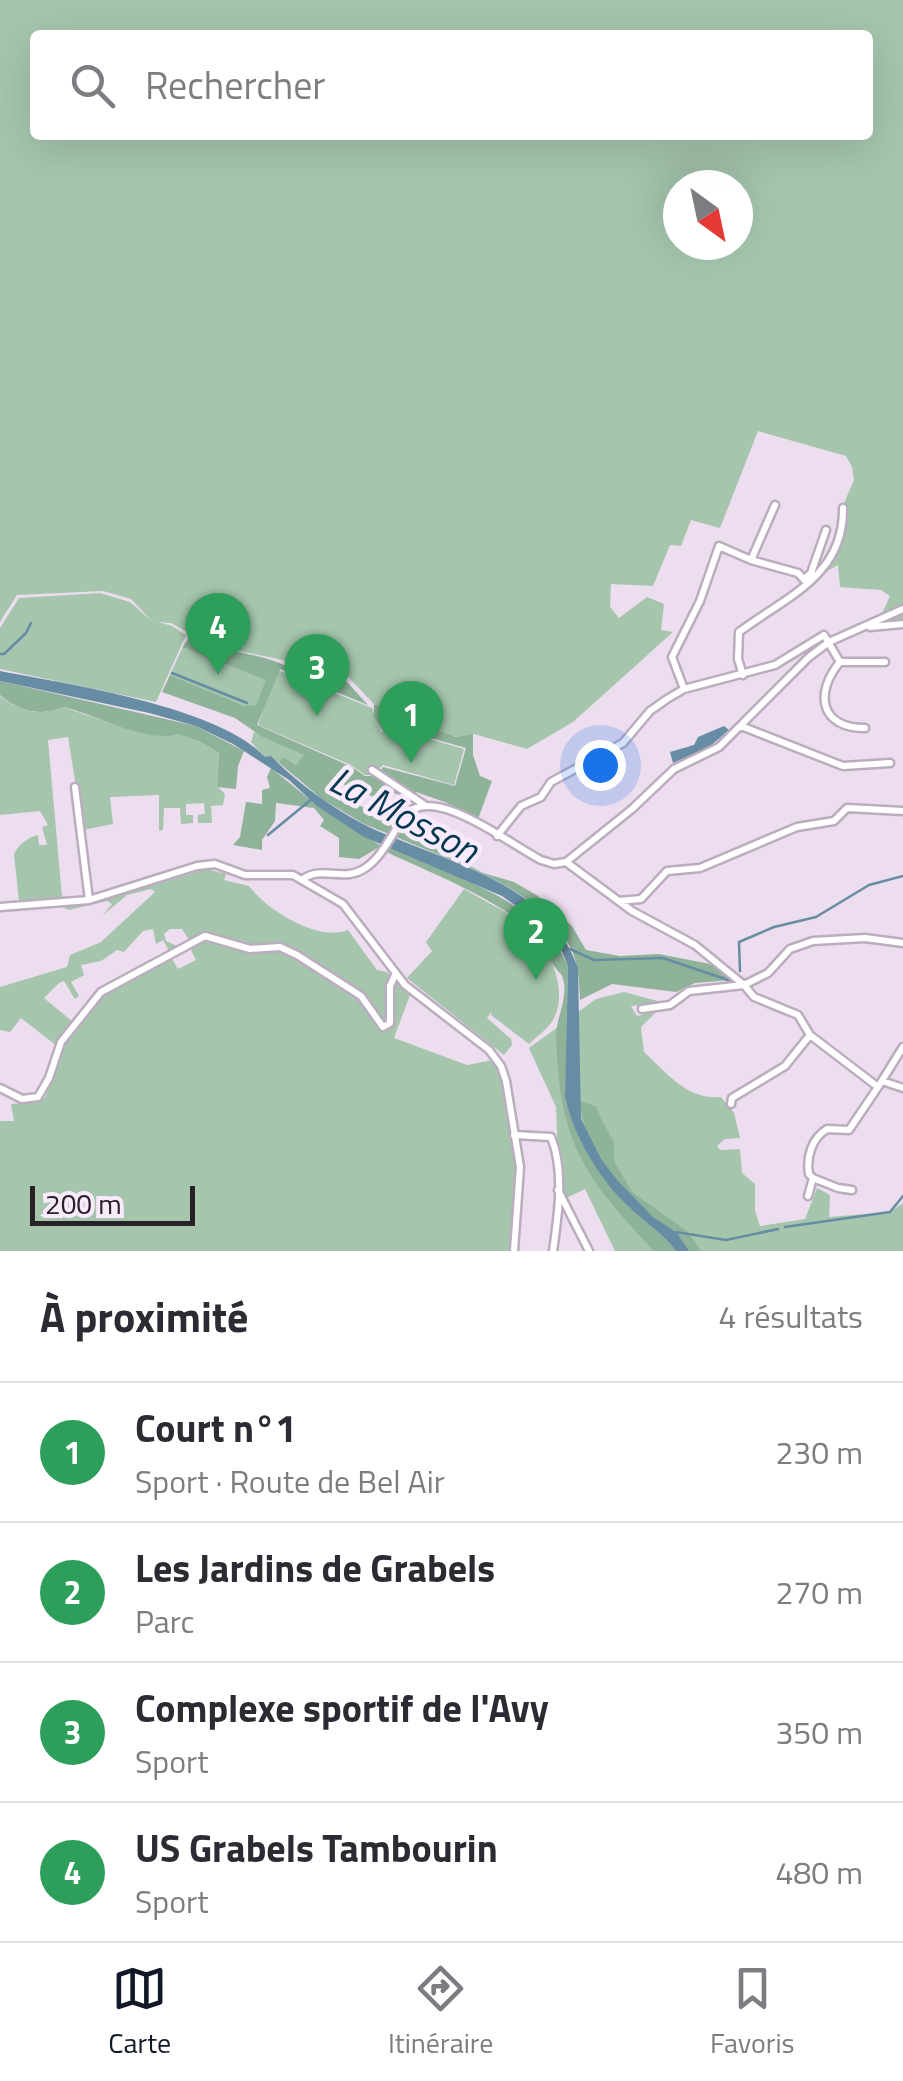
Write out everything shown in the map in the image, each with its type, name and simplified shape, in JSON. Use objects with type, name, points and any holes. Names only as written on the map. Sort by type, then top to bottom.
[{"type":"street","points":[[750,560],[775,505]]},
{"type":"street","points":[[743,675],[738,659],[739,632],[827,567],[838,538],[843,508]]},
{"type":"street","points":[[806,581],[826,530]]},
{"type":"street","points":[[684,689],[672,656],[700,601],[719,546],[750,560],[798,573],[806,581]]},
{"type":"street","points":[[372,770],[420,805],[450,809],[550,864],[566,862],[668,774],[719,747],[809,656],[828,642],[903,609]]},
{"type":"street","points":[[863,626],[903,624]]},
{"type":"street","points":[[497,836],[521,806],[542,798],[551,782],[623,743],[650,712],[684,689],[743,675],[792,657],[824,635],[840,662]]},
{"type":"street","points":[[840,662],[884,662]]},
{"type":"street","points":[[840,662],[825,688],[828,710],[836,723],[846,728],[865,728]]},
{"type":"street","points":[[741,726],[843,766],[890,764]]},
{"type":"street","points":[[75,787],[88,900]]},
{"type":"street","points":[[303,879],[314,873],[352,874],[366,868],[404,818],[420,805]]},
{"type":"street","points":[[619,901],[642,899],[667,871],[700,868],[797,827],[834,821],[844,809],[903,811]]},
{"type":"street","points":[[566,862],[619,901],[694,945],[754,997],[798,1015],[810,1035],[880,1084],[903,1088]]},
{"type":"street","points":[[0,907],[88,900],[206,865],[245,875],[278,873],[303,879],[350,910],[395,975],[495,1058],[506,1081],[520,1167],[514,1251]]},
{"type":"street","points":[[3,1089],[22,1099],[38,1098],[60,1042],[101,992],[205,936],[250,949],[280,947],[298,955],[361,996],[383,1027],[390,1024],[390,986],[395,975]]},
{"type":"street","points":[[642,1009],[670,1005],[688,991],[744,985],[768,973],[790,948],[814,941],[865,938],[903,943]]},
{"type":"street","points":[[730,1104],[732,1098],[784,1066],[810,1035]]},
{"type":"street","points":[[852,1190],[813,1178],[808,1157],[817,1138],[828,1128],[850,1130],[903,1047]]},
{"type":"street","points":[[514,1135],[551,1138],[557,1152],[558,1215],[553,1251]]},
{"type":"street","points":[[808,1196],[813,1178]]},
{"type":"street","points":[[557,1188],[589,1251]]},
{"type":"green space","points":[[0,0],[903,0],[903,626],[880,629],[890,596],[881,590],[840,587],[838,565],[827,571],[840,538],[844,503],[854,480],[846,456],[758,431],[720,528],[691,520],[681,546],[670,545],[653,586],[611,584],[610,607],[619,618],[647,597],[664,604],[661,630],[673,632],[573,722],[527,749],[474,734],[456,737],[374,704],[348,677],[333,679],[293,662],[210,645],[171,623],[158,622],[186,635],[156,702],[0,669],[0,628],[19,598],[100,593],[130,602],[152,621],[131,599],[103,591],[17,595],[0,622]]},
{"type":"green space","points":[[190,636],[317,677],[347,682],[368,705],[280,669],[257,725],[365,776],[377,776],[383,767],[455,786],[466,748],[388,726],[382,730],[374,717],[374,704],[456,737],[473,734],[473,755],[480,776],[492,781],[478,819],[416,792],[414,798],[403,801],[397,794],[374,797],[335,781],[327,789],[396,824],[389,834],[322,799],[278,762],[284,757],[296,765],[304,755],[261,736],[235,718],[162,692],[170,675],[245,706],[256,705],[266,680],[183,647]]},
{"type":"green space","points":[[185,642],[265,665],[372,708],[381,732],[388,727],[464,749],[454,785],[383,765],[373,775],[365,775],[351,765],[258,725],[262,713],[170,675]]},
{"type":"green space","points":[[0,681],[196,726],[244,751],[236,789],[217,787],[219,753],[199,741],[177,734],[136,732],[63,707],[46,712],[22,708],[0,695]]},
{"type":"green space","points":[[0,696],[30,711],[63,707],[122,727],[199,741],[219,753],[217,786],[225,794],[223,805],[211,806],[212,823],[198,823],[198,815],[205,814],[204,803],[186,804],[186,815],[193,815],[193,823],[181,824],[180,808],[164,808],[163,830],[159,831],[159,795],[110,797],[113,824],[83,830],[68,737],[48,740],[62,897],[19,901],[14,854],[24,842],[38,835],[39,845],[47,845],[42,827],[48,825],[40,811],[0,815]]},
{"type":"green space","points":[[254,732],[305,755],[296,765],[284,757],[278,762],[265,757],[251,742]]},
{"type":"green space","points":[[271,768],[318,806],[381,846],[359,859],[339,857],[339,838],[320,826],[324,820],[314,808],[276,803],[275,821],[262,840],[262,850],[233,845],[240,837],[246,802],[262,804],[262,790],[270,788],[267,777]]},
{"type":"green space","points":[[402,829],[483,873],[514,882],[538,896],[572,926],[586,950],[620,956],[659,954],[710,964],[731,980],[695,983],[676,992],[612,984],[580,1000],[573,953],[556,926],[538,908],[469,867],[396,837]]},
{"type":"green space","points":[[387,845],[517,907],[558,948],[568,966],[565,1097],[575,1127],[608,1184],[676,1251],[654,1251],[592,1178],[580,1155],[570,1131],[558,1073],[556,1036],[564,983],[539,942],[496,905],[384,851]]},
{"type":"green space","points":[[206,869],[251,880],[226,874],[224,880],[249,886],[294,922],[322,932],[348,930],[377,970],[387,972],[410,995],[394,1038],[467,1065],[493,1060],[501,1073],[517,1165],[511,1251],[0,1251],[0,1121],[14,1121],[11,1104],[39,1102],[46,1096],[64,1044],[94,1003],[137,975],[172,959],[178,969],[196,960],[191,950],[194,947],[182,929],[170,929],[164,934],[166,941],[184,945],[170,953],[163,940],[156,944],[153,929],[143,931],[124,952],[117,950],[101,961],[81,965],[84,975],[71,982],[79,996],[75,999],[64,981],[44,998],[73,1022],[57,1046],[21,1018],[10,1032],[0,1030],[0,987],[67,967],[70,955],[101,942],[155,892],[151,889],[127,895],[103,915],[112,904],[107,901],[63,908]]},
{"type":"green space","points":[[464,889],[533,933],[548,955],[557,979],[555,1016],[529,1044],[491,1015],[492,1011],[487,1018],[511,1039],[512,1045],[504,1055],[407,978],[432,951],[426,942]]},
{"type":"green space","points":[[624,992],[665,1003],[631,1006],[637,1016],[657,1011],[641,1027],[644,1052],[679,1084],[698,1094],[721,1097],[734,1113],[740,1138],[725,1139],[717,1146],[720,1150],[740,1149],[742,1173],[755,1184],[755,1211],[760,1226],[805,1219],[817,1188],[830,1195],[829,1217],[890,1212],[903,1203],[903,1251],[615,1251],[585,1189],[566,1198],[559,1183],[556,1107],[529,1048],[596,999]]},
{"type":"green space","points":[[580,1101],[595,1106],[614,1143],[614,1161],[632,1192],[687,1231],[701,1251],[688,1251],[614,1177],[587,1133]]},
{"type":"water","name":"La Mosson","points":[[0,671],[141,700],[214,724],[243,739],[265,757],[271,756],[326,802],[363,824],[487,876],[541,912],[562,937],[578,968],[581,1119],[601,1159],[618,1181],[653,1217],[677,1233],[689,1251],[676,1251],[618,1196],[581,1142],[565,1097],[568,966],[561,949],[536,920],[502,896],[364,837],[317,806],[289,780],[233,744],[196,726],[0,681]]},
{"type":"water","points":[[724,726],[729,730],[708,748],[673,763],[670,752],[694,745],[698,737]]},
{"type":"waterway","points":[[0,654],[26,633],[31,623]]},
{"type":"waterway","points":[[172,673],[247,703]]},
{"type":"waterway","points":[[268,835],[313,798]]},
{"type":"waterway","points":[[740,971],[739,942],[774,927],[816,917],[869,885],[903,876]]},
{"type":"waterway","points":[[570,949],[594,960],[663,958],[731,981]]},
{"type":"waterway","points":[[785,1227],[890,1212],[903,1196]]},
{"type":"waterway","points":[[676,1232],[726,1240],[778,1229]]},
{"type":"place","name":"US Grabels Tambourin","points":[[218,675]]},
{"type":"place","name":"Complexe sportif de l'Avy","points":[[317,716]]},
{"type":"place","name":"Court n°1","points":[[411,763]]},
{"type":"place","name":"Les Jardins de Grabels","points":[[536,980]]}]
